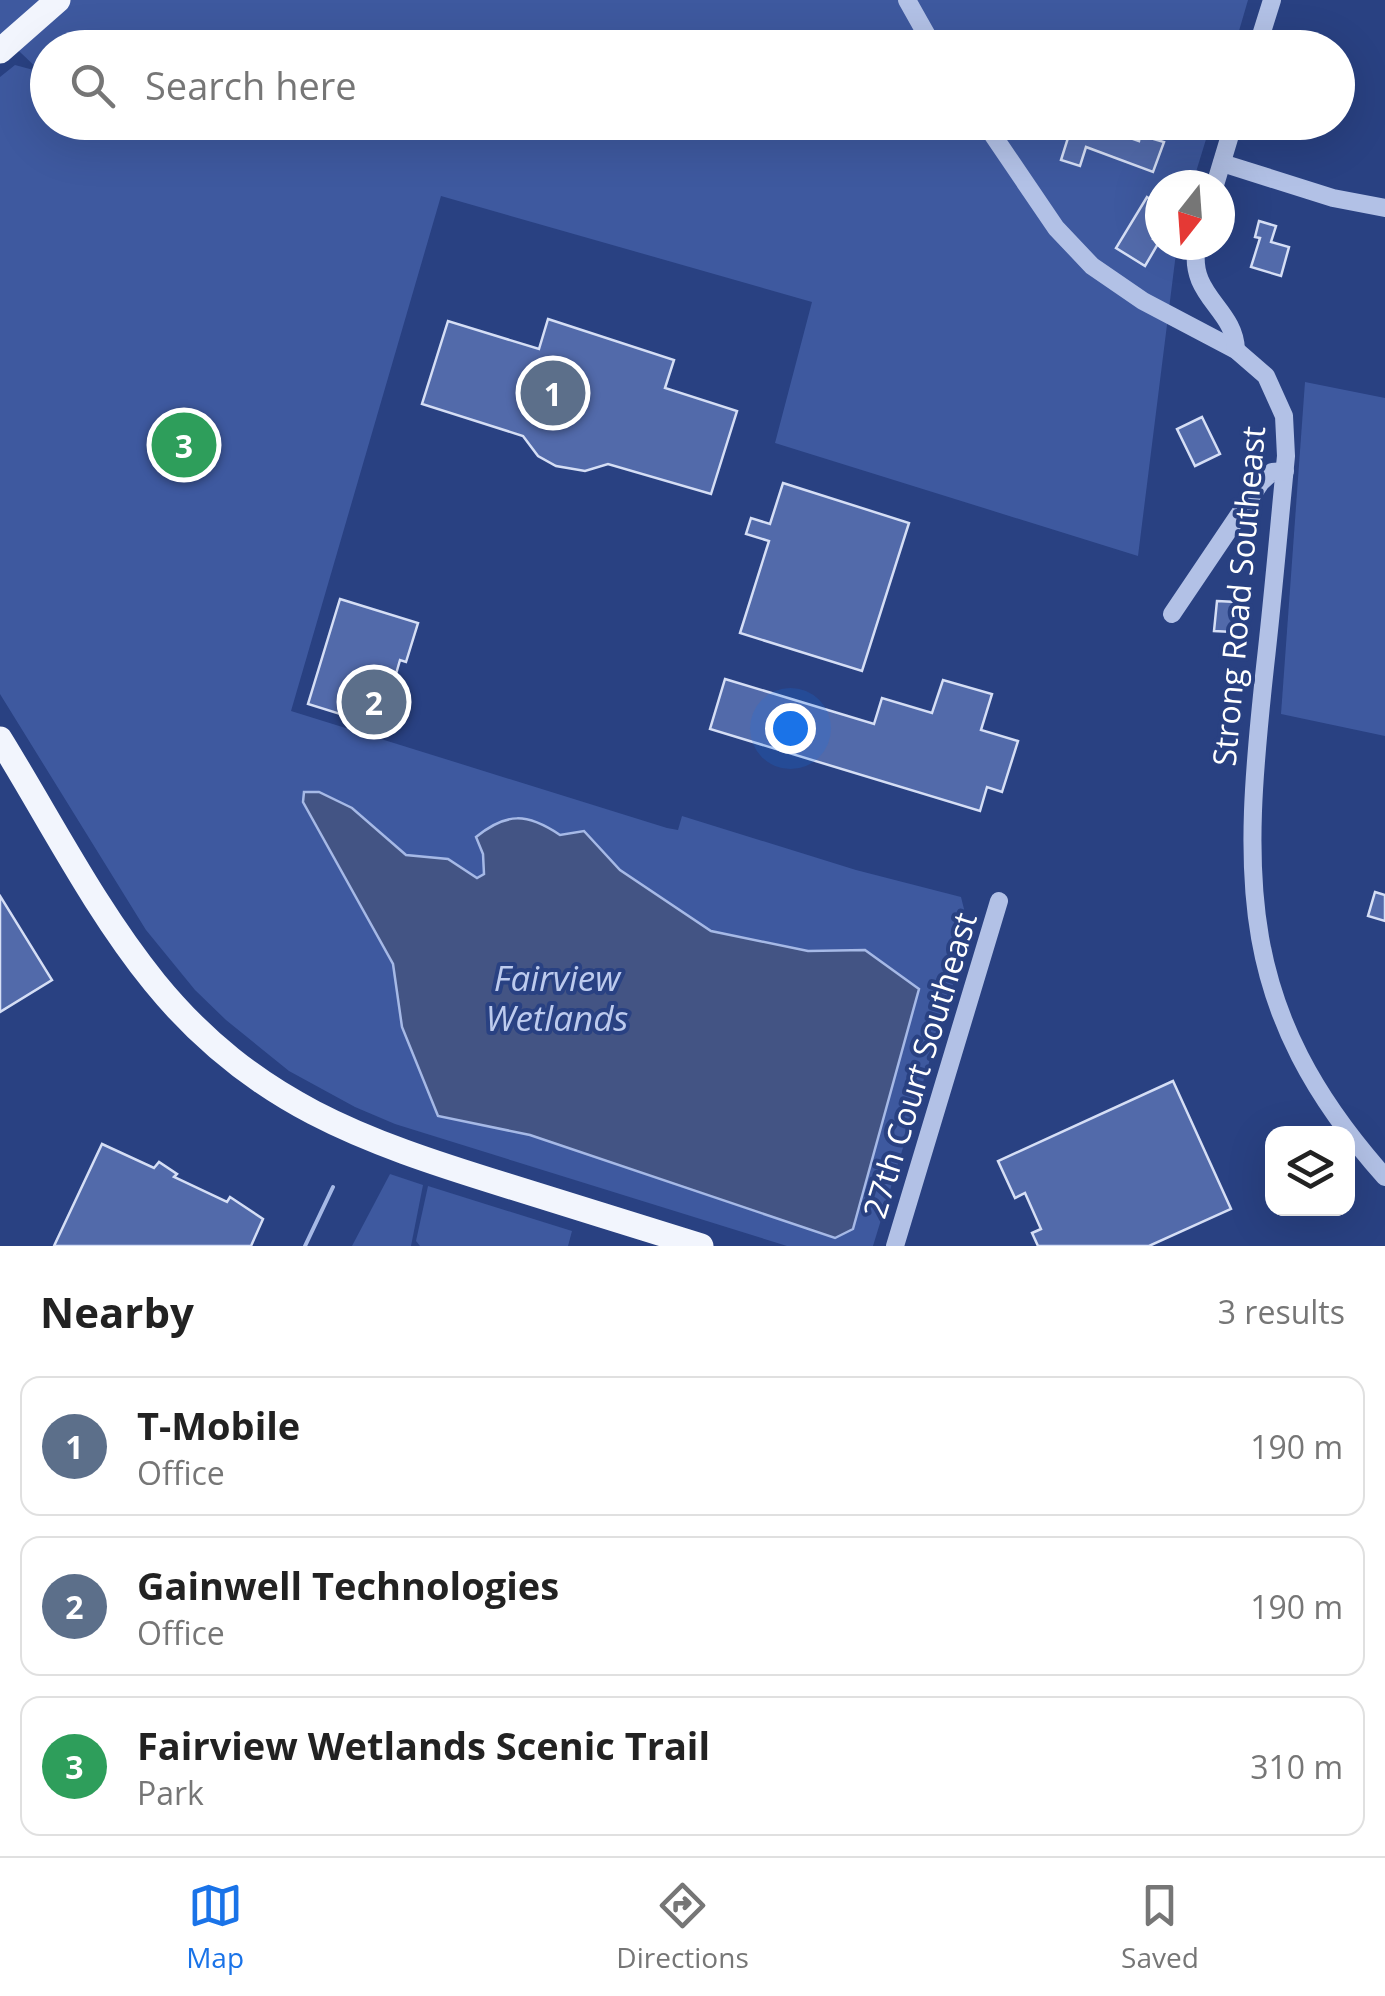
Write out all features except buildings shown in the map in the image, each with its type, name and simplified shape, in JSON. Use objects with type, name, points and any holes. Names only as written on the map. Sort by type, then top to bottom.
[{"type":"main road","points":[[0,51],[58,0]]},
{"type":"main road","points":[[0,739],[137,958],[208,1038],[257,1079],[337,1127],[393,1150],[701,1246]]},
{"type":"street","points":[[908,0],[924,30]]},
{"type":"street","points":[[1263,30],[1272,0]]},
{"type":"street","name":"Strong Road Southeast","points":[[996,140],[1056,228],[1092,266],[1143,301],[1236,350],[1266,376],[1280,402],[1286,430],[1285,470],[1252,800],[1252,888],[1268,978],[1289,1037],[1332,1112],[1385,1177]]},
{"type":"street","points":[[1220,170],[1229,140]]},
{"type":"street","points":[[1222,163],[1332,198],[1385,208]]},
{"type":"street","points":[[1196,260],[1201,287],[1233,331],[1236,350]]},
{"type":"street","points":[[1172,614],[1261,482],[1272,472],[1285,470]]},
{"type":"street","name":"27th Court Southeast","points":[[896,1246],[999,901]]},
{"type":"shaded area","points":[[0,0],[1248,0],[1239,30],[30,30],[30,62],[0,33]]},
{"type":"shaded area","points":[[15,65],[30,69],[30,140],[1206,140],[1197,170],[1145,170],[1145,260],[1175,260],[1138,556],[775,443],[812,302],[441,196],[291,711],[667,828],[678,830],[682,816],[856,870],[961,897],[969,929],[967,938],[873,1246],[787,1246],[395,1124],[355,1107],[289,1071],[226,1020],[195,990],[146,930],[0,694],[0,77]]},
{"type":"shaded area","points":[[1305,382],[1385,398],[1385,736],[1281,714]]},
{"type":"shaded area","points":[[390,1174],[423,1185],[411,1246],[352,1246]]},
{"type":"shaded area","points":[[428,1186],[572,1231],[568,1246],[420,1246],[416,1241]]},
{"type":"water","name":"Fairview Wetlands","points":[[304,792],[319,792],[352,808],[406,855],[448,859],[477,878],[484,874],[483,854],[476,837],[498,823],[517,818],[560,835],[584,831],[620,870],[711,931],[808,951],[865,950],[919,989],[853,1229],[835,1238],[530,1135],[438,1116],[402,1027],[393,964],[303,802]]},
{"type":"waterway","points":[[305,1246],[333,1187]]},
{"type":"place","name":"T-Mobile","points":[[553,393]]},
{"type":"place","name":"Fairview Wetlands Scenic Trail","points":[[184,445]]},
{"type":"place","name":"Gainwell Technologies","points":[[374,702]]}]
